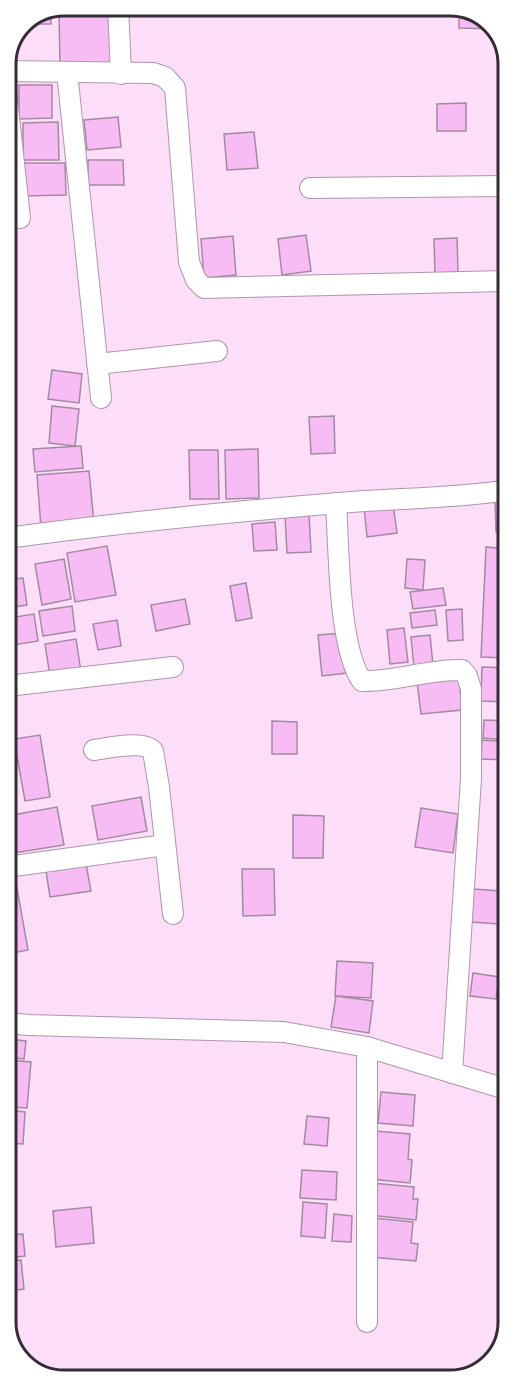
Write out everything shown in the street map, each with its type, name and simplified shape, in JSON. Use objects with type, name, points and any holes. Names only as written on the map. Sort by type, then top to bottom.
[{"type":"street","points":[[118,16],[121,74]]},
{"type":"street","points":[[17,71],[153,73],[165,77],[175,88],[189,262],[196,280],[204,288],[498,281]]},
{"type":"street","points":[[67,72],[101,398]]},
{"type":"street","points":[[310,188],[498,186]]},
{"type":"street","points":[[17,190],[20,218]]},
{"type":"street","points":[[97,364],[217,351]]},
{"type":"street","points":[[17,537],[111,524],[336,503],[474,496],[498,492]]},
{"type":"street","points":[[336,503],[342,610],[354,670],[362,681],[383,682],[450,669],[462,670],[467,676],[471,690],[471,778],[452,1073]]},
{"type":"street","points":[[17,685],[173,666]]},
{"type":"street","points":[[94,750],[141,745],[150,747],[153,751],[173,914]]},
{"type":"street","points":[[16,866],[165,845]]},
{"type":"street","points":[[16,1024],[284,1032],[367,1047],[498,1087]]},
{"type":"street","points":[[366,1322],[367,1047]]},
{"type":"building","points":[[110,16],[111,65],[60,66],[59,17]]},
{"type":"building","points":[[460,17],[483,29],[459,28]]},
{"type":"building","points":[[51,18],[51,24],[40,24]]},
{"type":"building","points":[[19,85],[52,85],[52,118],[19,119]]},
{"type":"building","points":[[466,103],[466,131],[437,131],[437,104]]},
{"type":"building","points":[[118,117],[121,147],[87,150],[84,120]]},
{"type":"building","points":[[58,122],[59,160],[23,160],[23,123]]},
{"type":"building","points":[[254,132],[258,168],[227,170],[224,134]]},
{"type":"building","points":[[88,160],[123,160],[124,185],[88,185]]},
{"type":"building","points":[[21,163],[65,163],[66,195],[22,196]]},
{"type":"building","points":[[306,235],[311,271],[282,275],[278,239]]},
{"type":"building","points":[[233,236],[236,275],[204,278],[201,239]]},
{"type":"building","points":[[457,238],[458,272],[435,273],[434,239]]},
{"type":"building","points":[[52,370],[82,374],[79,403],[48,399]]},
{"type":"building","points":[[52,406],[79,409],[75,446],[49,443]]},
{"type":"building","points":[[334,416],[335,453],[311,454],[309,417]]},
{"type":"building","points":[[81,446],[83,468],[35,472],[33,449]]},
{"type":"building","points":[[258,449],[259,498],[226,499],[225,450]]},
{"type":"building","points":[[189,450],[218,450],[219,499],[190,499]]},
{"type":"building","points":[[89,471],[94,523],[41,528],[37,475]]},
{"type":"building","points":[[495,501],[498,501],[498,532],[496,532]]},
{"type":"building","points":[[393,504],[397,533],[367,537],[364,507]]},
{"type":"building","points":[[309,514],[311,552],[287,553],[285,515]]},
{"type":"building","points":[[275,522],[277,550],[254,551],[252,524]]},
{"type":"building","points":[[107,546],[116,595],[75,602],[67,553]]},
{"type":"building","points":[[486,547],[498,548],[498,658],[481,657]]},
{"type":"building","points":[[64,559],[71,599],[42,605],[35,564]]},
{"type":"building","points":[[407,559],[425,560],[423,590],[405,588]]},
{"type":"building","points":[[23,578],[27,605],[17,607],[17,579]]},
{"type":"building","points":[[246,583],[252,618],[236,621],[230,586]]},
{"type":"building","points":[[443,588],[446,605],[413,609],[410,592]]},
{"type":"building","points":[[185,599],[190,624],[156,631],[151,605]]},
{"type":"building","points":[[72,606],[75,631],[43,636],[39,611]]},
{"type":"building","points":[[462,609],[463,640],[448,641],[446,610]]},
{"type":"building","points":[[435,610],[437,625],[412,628],[410,613]]},
{"type":"building","points":[[34,614],[38,641],[17,645],[17,617]]},
{"type":"building","points":[[117,620],[121,646],[98,650],[93,624]]},
{"type":"building","points":[[404,628],[408,662],[390,664],[387,630]]},
{"type":"building","points":[[343,633],[347,673],[322,676],[318,635]]},
{"type":"building","points":[[430,635],[433,665],[414,667],[411,637]]},
{"type":"building","points":[[76,639],[81,672],[50,676],[45,644]]},
{"type":"building","points":[[482,667],[498,668],[498,702],[481,701]]},
{"type":"building","points":[[459,677],[462,710],[421,714],[417,682]]},
{"type":"building","points":[[484,720],[498,721],[498,739],[483,738]]},
{"type":"building","points":[[272,721],[297,722],[297,754],[272,754]]},
{"type":"building","points":[[40,735],[50,797],[25,801],[16,753],[16,739]]},
{"type":"building","points":[[482,740],[498,741],[498,760],[481,759]]},
{"type":"building","points":[[141,797],[147,831],[98,840],[92,806]]},
{"type":"building","points":[[57,807],[64,845],[16,853],[16,814]]},
{"type":"building","points":[[421,808],[458,814],[453,853],[415,847]]},
{"type":"building","points":[[293,815],[324,816],[323,858],[293,858]]},
{"type":"building","points":[[86,864],[91,891],[50,897],[46,871]]},
{"type":"building","points":[[242,869],[274,869],[275,915],[243,916]]},
{"type":"building","points":[[16,885],[28,950],[16,952]]},
{"type":"building","points":[[473,889],[498,891],[498,924],[471,922]]},
{"type":"building","points":[[337,961],[373,963],[371,998],[335,996]]},
{"type":"building","points":[[473,973],[498,977],[496,999],[470,996]]},
{"type":"building","points":[[336,996],[373,1001],[369,1033],[331,1027]]},
{"type":"building","points":[[16,1040],[26,1041],[24,1059],[16,1058]]},
{"type":"building","points":[[16,1061],[31,1062],[27,1108],[16,1107]]},
{"type":"building","points":[[381,1092],[415,1095],[413,1126],[378,1123]]},
{"type":"building","points":[[16,1111],[25,1112],[23,1144],[16,1144]]},
{"type":"building","points":[[307,1116],[329,1118],[327,1146],[304,1144]]},
{"type":"building","points":[[375,1131],[410,1134],[408,1159],[412,1160],[410,1183],[370,1179]]},
{"type":"building","points":[[302,1170],[337,1172],[336,1200],[300,1198]]},
{"type":"building","points":[[372,1183],[414,1187],[413,1199],[418,1199],[416,1220],[369,1215]]},
{"type":"building","points":[[303,1202],[327,1204],[325,1238],[301,1236]]},
{"type":"building","points":[[91,1207],[94,1243],[56,1247],[53,1211]]},
{"type":"building","points":[[334,1214],[352,1216],[351,1242],[332,1241]]},
{"type":"building","points":[[373,1218],[413,1222],[411,1243],[418,1244],[416,1261],[370,1257]]},
{"type":"building","points":[[16,1234],[23,1234],[25,1256],[16,1257]]},
{"type":"building","points":[[16,1260],[21,1260],[24,1289],[16,1290]]}]
